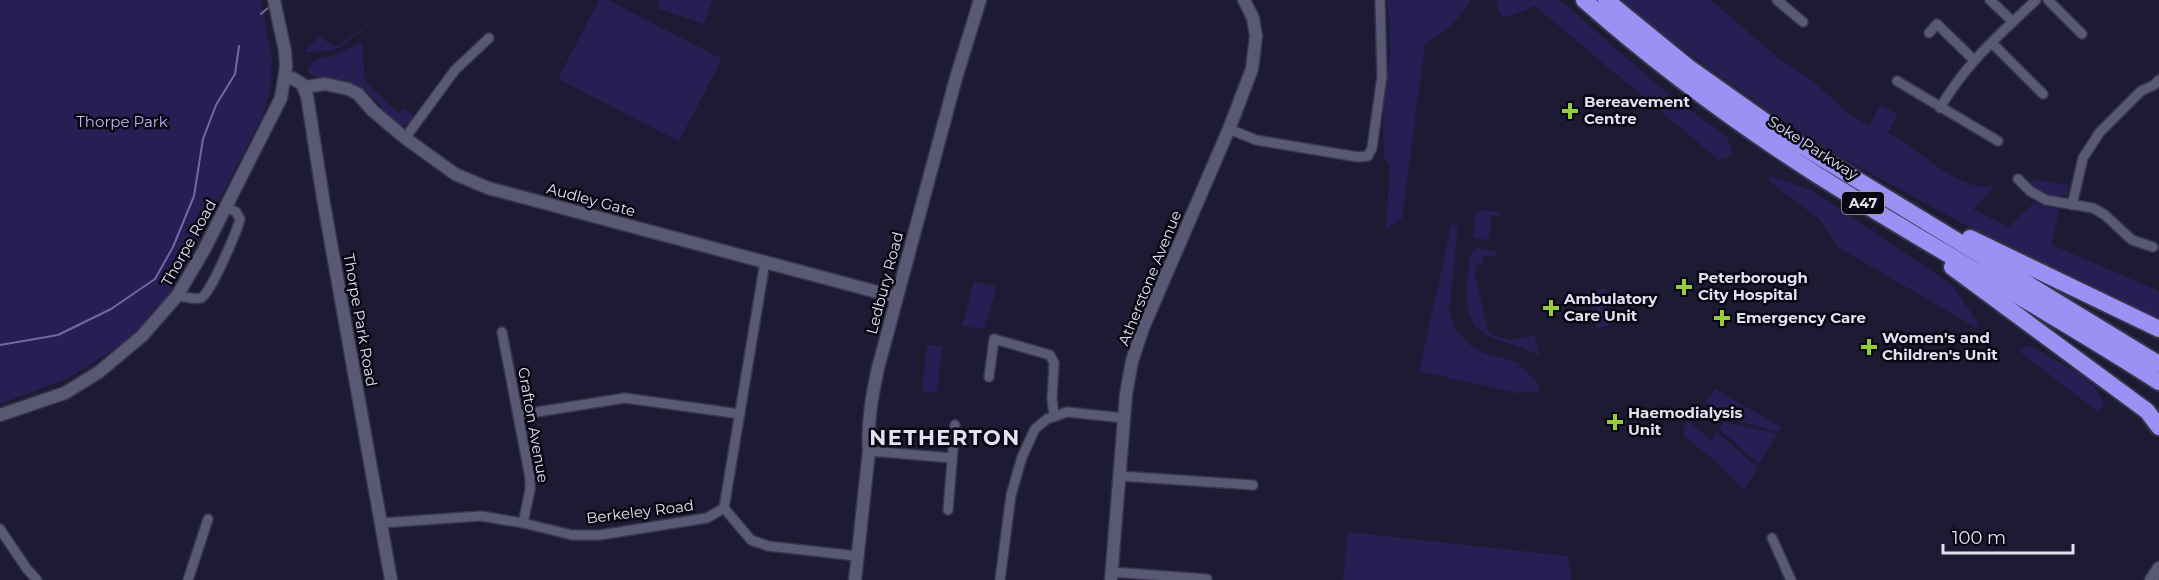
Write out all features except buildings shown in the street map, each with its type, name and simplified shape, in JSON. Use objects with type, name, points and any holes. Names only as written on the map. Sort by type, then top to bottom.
[{"type":"highway","name":"Soke Parkway","points":[[1584,0],[1652,57],[1804,166],[1881,204],[2159,364]]},
{"type":"highway","name":"Soke Parkway","points":[[1606,0],[1688,67],[1881,204],[2159,382]]},
{"type":"highway","name":"A47","points":[[1881,204],[2159,329]]},
{"type":"highway","name":"A47","points":[[1881,204],[2147,411],[2159,427]]},
{"type":"street","name":"Thorpe Road","points":[[0,415],[65,393],[99,372],[142,336],[177,296],[226,207],[281,98],[285,78],[285,51],[274,0]]},
{"type":"street","name":"Ledbury Road","points":[[855,580],[871,404],[896,297],[980,0]]},
{"type":"street","name":"Atherstone Avenue","points":[[1112,576],[1129,375],[1141,333],[1229,129],[1252,69],[1256,36],[1253,18],[1244,0]]},
{"type":"street","points":[[1229,129],[1256,140],[1358,157],[1368,156],[1372,148],[1382,76],[1380,0]]},
{"type":"street","points":[[1777,0],[1803,22]]},
{"type":"street","points":[[1990,0],[2013,21]]},
{"type":"street","points":[[1940,108],[1955,82],[1974,60],[2036,0]]},
{"type":"street","points":[[2048,0],[2082,34]]},
{"type":"street","points":[[1929,33],[1937,24],[1974,60]]},
{"type":"street","points":[[405,138],[455,70],[489,38]]},
{"type":"street","points":[[1992,43],[2043,94]]},
{"type":"street","points":[[285,78],[298,80],[305,87]]},
{"type":"street","points":[[2072,205],[2083,158],[2100,132],[2141,91],[2159,80]]},
{"type":"street","points":[[1897,93],[1900,82],[1998,141]]},
{"type":"street","name":"Audley Gate","points":[[305,87],[326,84],[358,94],[373,111],[405,138],[455,174],[488,188],[896,297]]},
{"type":"street","name":"Thorpe Park Road","points":[[305,87],[392,580]]},
{"type":"street","points":[[2018,179],[2030,191],[2046,200],[2093,208],[2105,215],[2132,240],[2153,247]]},
{"type":"street","points":[[177,296],[199,299],[212,285],[240,219],[236,213],[226,207]]},
{"type":"street","points":[[765,262],[724,508],[751,540],[759,543],[857,556]]},
{"type":"street","name":"Grafton Avenue","points":[[502,332],[530,478],[530,490],[523,523]]},
{"type":"street","points":[[989,377],[994,339],[1050,355],[1054,363],[1052,399],[1054,416]]},
{"type":"street","points":[[518,415],[625,398],[740,414]]},
{"type":"street","points":[[1000,580],[1011,495],[1022,458],[1035,429],[1047,419],[1067,412],[1124,418]]},
{"type":"street","points":[[948,510],[955,425]]},
{"type":"street","points":[[868,451],[952,458]]},
{"type":"street","points":[[1120,476],[1253,485]]},
{"type":"street","name":"Berkeley Road","points":[[381,523],[481,516],[572,535],[600,535],[707,518],[724,508]]},
{"type":"street","points":[[188,580],[208,519]]},
{"type":"street","points":[[0,529],[37,580]]},
{"type":"street","points":[[1772,538],[1782,555],[1789,578]]},
{"type":"street","points":[[2151,580],[2159,568]]},
{"type":"street","points":[[1112,576],[1208,579]]},
{"type":"green space","name":"Thorpe Park","points":[[0,0],[261,0],[272,61],[270,90],[263,116],[171,292],[130,338],[71,377],[0,404]]},
{"type":"green space","points":[[398,0],[342,46],[330,51],[306,52],[319,36],[333,46],[340,45]]},
{"type":"green space","points":[[599,0],[608,0],[722,59],[679,141],[558,79]]},
{"type":"green space","points":[[659,0],[712,0],[704,24],[657,8]]},
{"type":"green space","points":[[1387,0],[1471,0],[1453,24],[1425,44],[1402,218],[1386,229],[1390,165],[1384,159],[1383,116],[1390,52]]},
{"type":"green space","points":[[1496,0],[1560,0],[1667,93],[1727,137],[1733,156],[1719,160],[1535,6],[1503,18],[1497,8]]},
{"type":"green space","points":[[1621,0],[1711,0],[1777,57],[1814,82],[1850,115],[1869,125],[1881,105],[1898,114],[1888,133],[1939,168],[1967,183],[1980,186],[1992,185],[1994,187],[1973,209],[2008,227],[2035,202],[2042,206],[2059,209],[2052,245],[2159,291],[2159,319],[1962,223],[1835,154],[1768,111],[1647,23]]},
{"type":"green space","points":[[362,42],[365,82],[399,113],[404,108],[414,116],[410,123],[402,126],[396,122],[360,87],[306,72],[316,59],[336,55]]},
{"type":"green space","points":[[1770,176],[1811,190],[1952,285],[1977,321],[1978,329],[1838,247],[1820,220],[1770,182]]},
{"type":"green space","points":[[2034,179],[2069,185],[2067,194],[2052,197],[2037,192],[2029,185]]},
{"type":"green space","points":[[1481,210],[1500,212],[1500,216],[1491,215],[1489,240],[1473,238],[1475,215]]},
{"type":"green space","points":[[1450,224],[1458,226],[1449,310],[1454,328],[1472,347],[1484,353],[1517,362],[1534,379],[1541,391],[1516,393],[1419,371]]},
{"type":"green space","points":[[1478,248],[1497,251],[1496,257],[1484,256],[1483,264],[1477,263],[1475,275],[1488,331],[1505,339],[1522,338],[1534,334],[1540,356],[1491,337],[1480,331],[1473,322],[1469,312],[1467,288],[1471,253]]},
{"type":"green space","points":[[974,281],[997,287],[984,329],[962,326]]},
{"type":"green space","points":[[1605,288],[1615,323],[1597,329],[1586,292]]},
{"type":"green space","points":[[927,345],[942,346],[937,393],[922,391]]},
{"type":"green space","points":[[2029,345],[2083,376],[2094,386],[2104,404],[2098,412],[2019,351]]},
{"type":"green space","points":[[1715,389],[1781,427],[1778,432],[1724,417],[1705,402]]},
{"type":"green space","points":[[1688,420],[1710,440],[1717,432],[1758,468],[1744,490],[1719,464],[1683,435]]},
{"type":"green space","points":[[1725,422],[1777,434],[1759,464],[1719,429]]},
{"type":"green space","points":[[1348,532],[1568,556],[1571,580],[1343,580]]},
{"type":"waterway","points":[[261,14],[268,8]]},
{"type":"waterway","points":[[0,345],[58,335],[111,309],[155,279],[173,247],[194,196],[203,139],[216,105],[235,74],[239,46]]},
{"type":"place","name":"Bereavement Centre","points":[[1570,111]]},
{"type":"place","name":"Peterborough City Hospital","points":[[1684,287]]},
{"type":"place","name":"Ambulatory Care Unit","points":[[1551,308]]},
{"type":"place","name":"Emergency Care","points":[[1722,318]]},
{"type":"place","name":"Women's and Children's Unit","points":[[1869,347]]},
{"type":"place","name":"Haemodialysis Unit","points":[[1615,422]]},
{"type":"district","name":"NETHERTON","points":[[945,438]]}]
